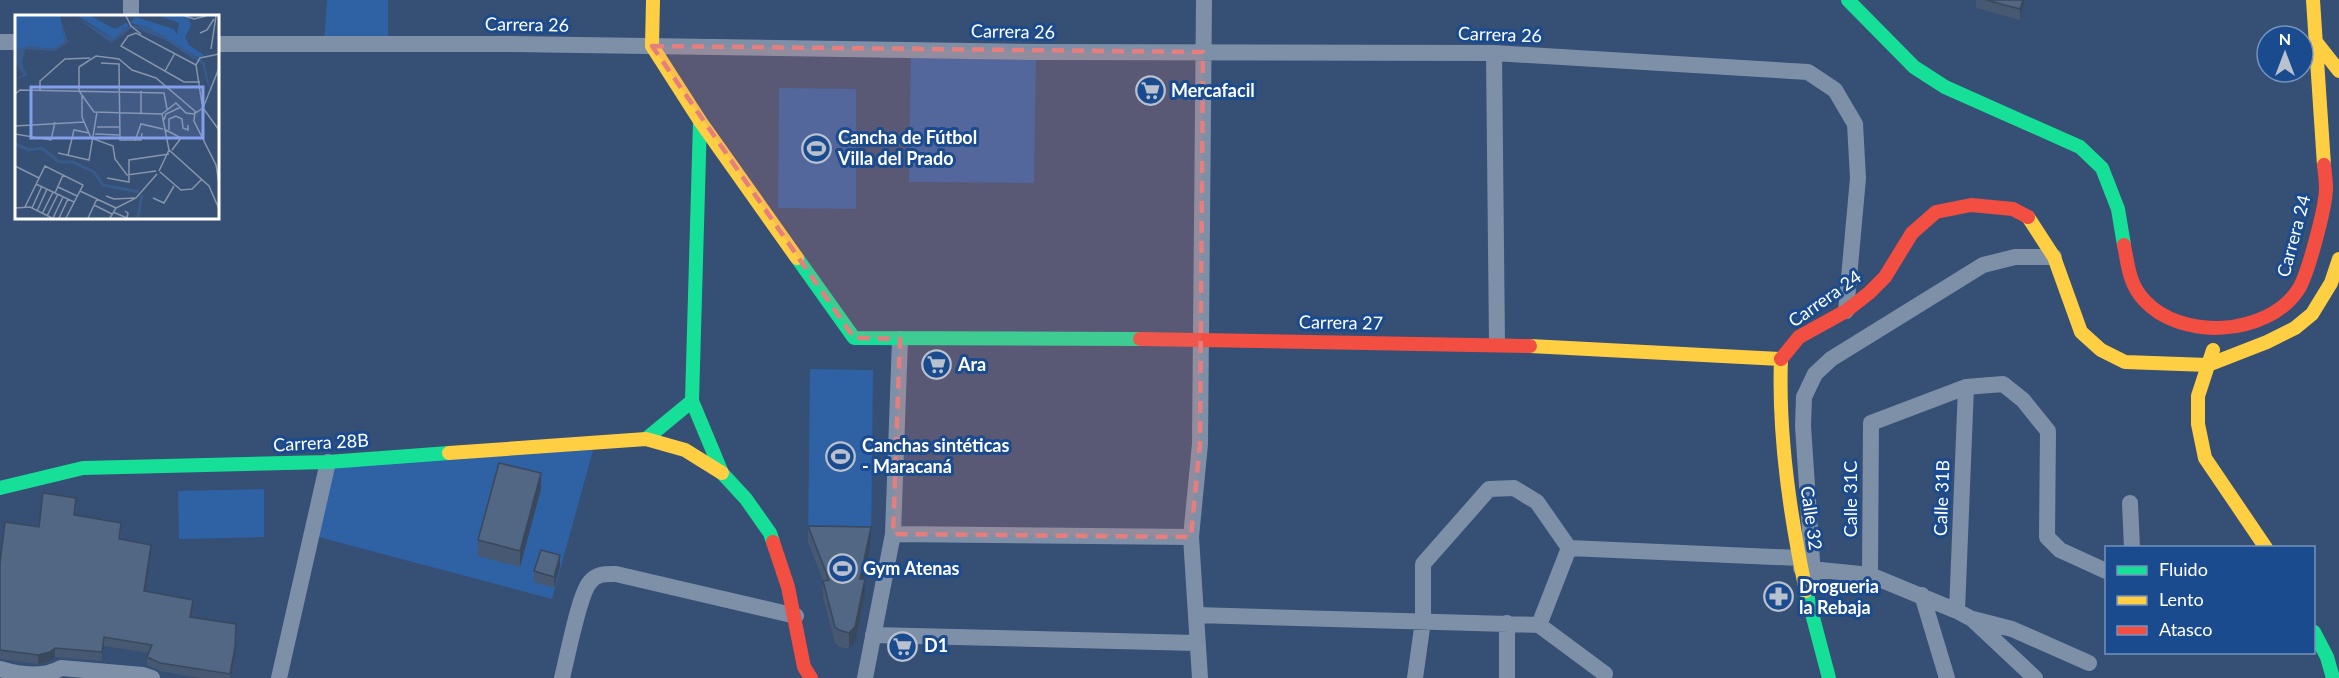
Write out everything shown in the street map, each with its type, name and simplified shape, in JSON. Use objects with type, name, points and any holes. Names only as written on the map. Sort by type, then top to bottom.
[{"type":"main road","points":[[653,0],[652,46],[700,121],[692,401],[722,474],[746,499],[770,533],[796,616],[804,667],[811,678]]},
{"type":"main road","name":"Carrera 24","points":[[1848,0],[1914,67],[1945,87],[2080,147],[2102,168],[2118,209],[2131,281],[2144,300],[2166,318],[2194,326],[2236,327],[2277,312],[2298,290],[2307,272],[2323,210],[2326,190],[2313,0]]},
{"type":"main road","points":[[2317,43],[2339,71]]},
{"type":"main road","points":[[2322,132],[2333,115]]},
{"type":"main road","name":"Carrera 27","points":[[700,121],[854,338],[1203,339],[1497,344],[1781,359]]},
{"type":"main road","name":"Carrera 24","points":[[1781,359],[1799,337],[1845,311],[1869,293],[1885,277],[1912,233],[1936,212],[1971,205],[2013,209],[2028,218],[2054,257],[2081,333],[2101,351],[2125,362],[2208,365],[2267,342],[2295,328],[2312,314],[2335,288],[2339,259]]},
{"type":"main road","points":[[2236,327],[2219,337],[2211,353],[2198,396],[2198,424],[2205,458],[2265,546]]},
{"type":"main road","name":"Calle 32","points":[[1781,359],[1779,389],[1790,499],[1804,564]]},
{"type":"main road","points":[[646,439],[692,401]]},
{"type":"main road","name":"Carrera 28B","points":[[0,488],[83,468],[328,462],[646,439],[686,450],[722,474]]},
{"type":"main road","points":[[1813,625],[1829,678]]},
{"type":"main road","points":[[2315,636],[2327,657],[2333,678]]},
{"type":"street","points":[[1200,678],[1191,537],[1200,444],[1203,339],[1204,0]]},
{"type":"street","name":"Carrera 26","points":[[219,44],[652,46],[1036,52],[1494,53],[1808,72],[1835,90],[1855,124],[1858,178],[1845,311]]},
{"type":"street","points":[[1494,53],[1497,344]]},
{"type":"street","points":[[1813,625],[1804,564],[1803,426],[1804,397],[1815,374],[1832,359],[1983,265],[2014,257],[2054,257]]},
{"type":"street","points":[[865,678],[893,534],[900,339]]},
{"type":"street","points":[[1966,387],[2003,384],[2023,400],[2048,431],[2047,537],[2060,550],[2105,570]]},
{"type":"street","name":"Calle 31C","points":[[1870,575],[1871,423],[1966,387]]},
{"type":"street","name":"Calle 31B","points":[[1964,615],[1966,387]]},
{"type":"street","points":[[279,678],[328,462]]},
{"type":"street","points":[[1415,678],[1423,621],[1423,564],[1490,489],[1514,488],[1537,502],[1569,548]]},
{"type":"street","points":[[2130,503],[2132,546]]},
{"type":"street","points":[[893,534],[1191,537]]},
{"type":"street","points":[[1569,548],[1804,564],[1870,575],[1922,595],[1964,615],[2012,628],[2089,663]]},
{"type":"street","points":[[1539,625],[1569,548]]},
{"type":"street","points":[[562,678],[583,598],[589,582],[600,574],[616,574],[796,616]]},
{"type":"street","points":[[1922,595],[1947,678]]},
{"type":"street","points":[[1196,615],[1539,625],[1605,674]]},
{"type":"street","points":[[1964,615],[2035,678]]},
{"type":"street","points":[[1507,623],[1507,678]]},
{"type":"street","points":[[873,635],[1196,643]]},
{"type":"street","points":[[0,669],[23,676],[52,675],[61,668],[143,675],[152,678]]},
{"type":"highlighted area","points":[[652,46],[1203,52],[1200,444],[1191,537],[893,534],[900,339],[854,338]]},
{"type":"shaded area","points":[[327,0],[388,0],[388,43],[324,43]]},
{"type":"shaded area","points":[[911,50],[1036,52],[1034,183],[909,182]]},
{"type":"shaded area","name":"Cancha de Fútbol Villa del Prado","points":[[779,88],[856,89],[856,209],[778,208]]},
{"type":"shaded area","name":"Canchas sintéticas - Maracaná","points":[[810,369],[873,370],[871,543],[808,542]]},
{"type":"shaded area","points":[[595,443],[552,599],[311,535],[328,462]]},
{"type":"shaded area","points":[[264,489],[264,537],[179,539],[178,491]]},
{"type":"building","points":[[1986,0],[2023,0],[2020,9]]},
{"type":"building","points":[[499,463],[541,473],[520,551],[478,540]]},
{"type":"building","points":[[43,493],[76,498],[74,515],[121,523],[119,539],[151,545],[144,591],[193,600],[190,617],[236,624],[230,674],[160,663],[147,657],[152,645],[104,637],[102,652],[55,648],[38,655],[0,650],[0,563],[5,522],[39,527]]},
{"type":"building","points":[[808,526],[871,527],[860,579],[865,579],[855,627],[849,633],[835,627],[823,581],[829,580]]},
{"type":"building","points":[[541,550],[560,555],[554,577],[534,571]]},
{"type":"traffic: fast","points":[[1848,0],[1914,67],[1945,87],[2080,147],[2102,168],[2118,209],[2124,245]]},
{"type":"traffic: fast","points":[[700,121],[692,401],[722,473],[746,499],[770,533],[773,542]]},
{"type":"traffic: fast","points":[[797,258],[854,338],[1140,339]]},
{"type":"traffic: fast","points":[[646,439],[692,401]]},
{"type":"traffic: fast","points":[[0,488],[83,468],[328,462],[449,453]]},
{"type":"traffic: fast","points":[[1806,591],[1829,678]]},
{"type":"traffic: fast","points":[[2315,634],[2327,657],[2333,678]]},
{"type":"traffic: slow","points":[[653,0],[652,46],[700,121],[797,258]]},
{"type":"traffic: slow","points":[[2313,0],[2324,165]]},
{"type":"traffic: slow","points":[[2317,43],[2339,71]]},
{"type":"traffic: slow","points":[[2028,217],[2054,257],[2081,332],[2101,350],[2125,362],[2208,365],[2267,342],[2295,328],[2312,314],[2331,283],[2339,259]]},
{"type":"traffic: slow","points":[[1530,346],[1781,359]]},
{"type":"traffic: slow","points":[[2213,350],[2198,396],[2198,424],[2205,458],[2265,546]]},
{"type":"traffic: slow","points":[[1781,359],[1781,417],[1786,476],[1806,591]]},
{"type":"traffic: slow","points":[[449,453],[646,439],[685,450],[722,473]]},
{"type":"traffic: jam","points":[[2124,245],[2135,287],[2144,300],[2160,313],[2179,322],[2201,327],[2223,328],[2266,317],[2284,305],[2298,290],[2307,270],[2325,197],[2324,165]]},
{"type":"traffic: jam","points":[[1781,359],[1799,337],[1846,311],[1869,293],[1885,277],[1912,233],[1936,212],[1971,205],[2013,209],[2028,217]]},
{"type":"traffic: jam","points":[[1140,339],[1530,346]]},
{"type":"traffic: jam","points":[[773,542],[788,587],[804,667],[811,678]]},
{"type":"place","name":"Mercafacil","points":[[1150,91]]},
{"type":"place","name":"Cancha de Fútbol Villa del Prado","points":[[817,148]]},
{"type":"place","name":"Ara","points":[[937,365]]},
{"type":"place","name":"Canchas sintéticas - Maracaná","points":[[841,456]]},
{"type":"place","name":"Gym Atenas","points":[[842,569]]},
{"type":"place","name":"Drogueria la Rebaja","points":[[1778,597]]},
{"type":"place","name":"D1","points":[[903,646]]}]
